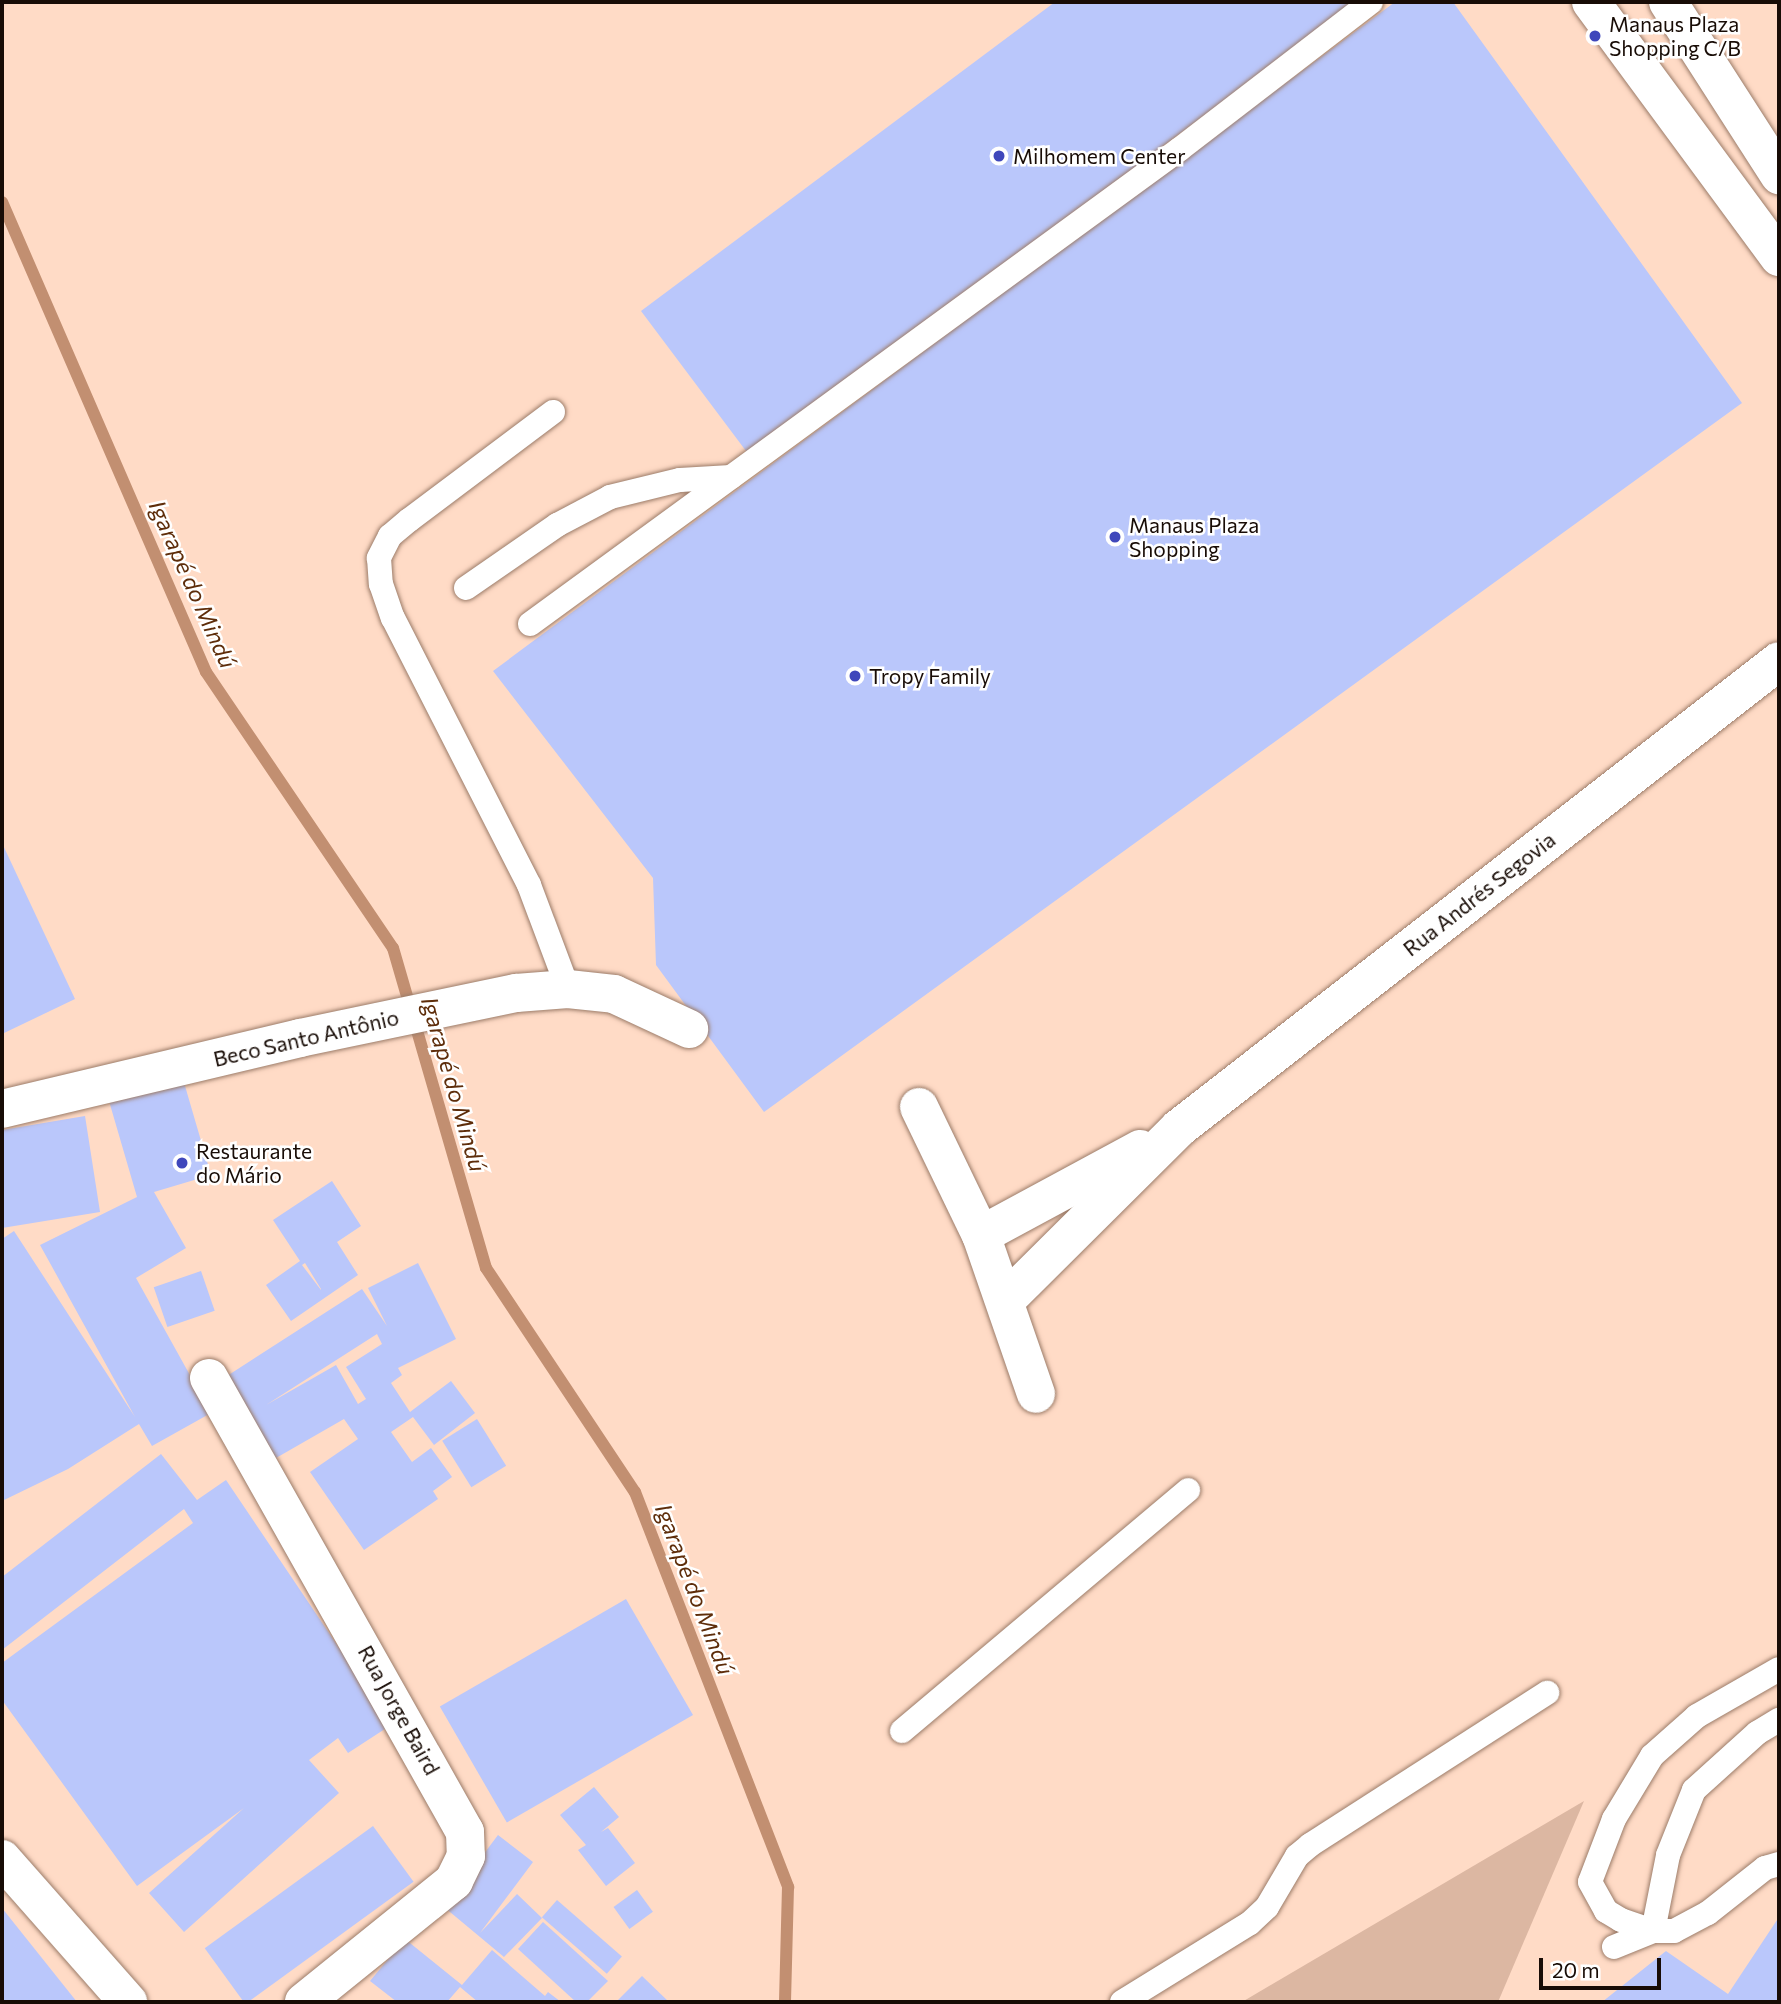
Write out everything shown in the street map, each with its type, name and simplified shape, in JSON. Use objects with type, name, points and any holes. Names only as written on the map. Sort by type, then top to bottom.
[{"type":"street","points":[[1591,2],[1779,257]]},
{"type":"street","points":[[1668,2],[1779,176]]},
{"type":"street","name":"Rua Andrés Segovia","points":[[1006,1300],[1178,1128],[1779,661]]},
{"type":"street","name":"Beco Santo Antônio","points":[[2,1109],[300,1038],[516,993],[568,989],[614,993],[689,1029]]},
{"type":"street","points":[[919,1107],[981,1235],[1006,1300],[1036,1394]]},
{"type":"street","name":"Rua Andrés Segovia","points":[[981,1235],[1178,1128]]},
{"type":"street","name":"Rua Jorge Baird","points":[[209,1378],[465,1832],[466,1856],[454,1881],[304,2002]]},
{"type":"street","points":[[4,1865],[128,2002]]},
{"type":"lane","points":[[530,624],[1180,149],[1371,2]]},
{"type":"lane","points":[[553,412],[409,520],[390,536],[379,558],[381,584],[393,618],[529,885],[568,989]]},
{"type":"lane","points":[[466,588],[557,525],[610,497],[680,480],[732,477]]},
{"type":"lane","points":[[902,1731],[1188,1490]]},
{"type":"lane","points":[[1653,1931],[1606,1911],[1590,1882],[1614,1819],[1652,1756],[1697,1716],[1779,1669]]},
{"type":"lane","points":[[1122,2002],[1250,1923],[1267,1907],[1292,1864],[1310,1845],[1547,1693]]},
{"type":"lane","points":[[1653,1931],[1668,1855],[1694,1790],[1757,1733],[1779,1720]]},
{"type":"lane","points":[[1614,1947],[1653,1931],[1674,1931],[1692,1923],[1765,1868],[1779,1864]]},
{"type":"shaded area","points":[[1584,1801],[1498,2002],[1242,2002]]},
{"type":"building","name":"Milhomem Center","points":[[1055,2],[1356,2],[749,455],[641,311]]},
{"type":"building","name":"Manaus Plaza Shopping","points":[[1395,2],[1453,2],[1742,403],[764,1112],[656,965],[653,878],[493,671]]},
{"type":"building","points":[[2,843],[75,999],[2,1034]]},
{"type":"building","points":[[183,1079],[211,1175],[154,1192],[186,1248],[136,1278],[211,1413],[152,1446],[139,1424],[68,1469],[2,1501],[2,1239],[14,1231],[135,1417],[40,1245],[137,1197],[109,1101]]},
{"type":"building","points":[[85,1116],[100,1212],[2,1228],[2,1130]]},
{"type":"building","points":[[332,1181],[361,1226],[337,1242],[358,1275],[291,1321],[266,1285],[300,1261],[273,1220]],"holes":[[[305,1263],[321,1290],[302,1265]]]},
{"type":"building","points":[[418,1263],[456,1339],[398,1368],[402,1375],[391,1383],[410,1412],[451,1381],[475,1413],[434,1445],[413,1417],[391,1432],[412,1462],[431,1448],[452,1477],[433,1491],[438,1499],[364,1550],[310,1472],[358,1439],[344,1419],[276,1458],[227,1376],[362,1289],[387,1326],[368,1288]],"holes":[[[377,1334],[382,1344],[346,1367],[366,1399],[358,1404],[336,1365],[266,1405]]]},
{"type":"building","points":[[201,1271],[215,1311],[167,1327],[154,1287]]},
{"type":"building","points":[[477,1419],[506,1466],[471,1487],[442,1441]]},
{"type":"building","points":[[161,1454],[197,1500],[226,1480],[391,1725],[348,1753],[338,1738],[309,1760],[339,1793],[184,1932],[149,1893],[244,1808],[137,1886],[2,1700],[2,1663],[193,1523],[184,1509],[2,1650],[2,1577]]},
{"type":"building","points":[[626,1599],[693,1715],[507,1823],[440,1706]]},
{"type":"building","points":[[594,1787],[619,1817],[601,1832],[608,1828],[635,1863],[606,1886],[578,1850],[586,1845],[560,1815]]},
{"type":"building","points":[[373,1826],[414,1882],[248,2002],[244,2002],[205,1948]]},
{"type":"building","points":[[498,1835],[533,1862],[480,1933],[517,1894],[542,1918],[504,1957],[444,1907]]},
{"type":"building","points":[[637,1890],[653,1912],[629,1929],[614,1907]]},
{"type":"building","points":[[557,1900],[622,1956],[607,1974],[542,1917]]},
{"type":"building","points":[[2,1908],[77,2002],[2,2002]]},
{"type":"building","points":[[1779,1917],[1779,2002],[1602,2002],[1666,1951],[1728,1994]]},
{"type":"building","points":[[543,1922],[608,1981],[587,2002],[576,2002],[518,1949]]},
{"type":"building","points":[[405,1939],[462,1985],[492,1950],[545,1996],[548,1992],[561,2002],[478,2002],[460,1987],[447,2002],[397,2002],[370,1981]]},
{"type":"building","points":[[642,1976],[669,2002],[616,2002]]},
{"type":"waterway","name":"Igarapé do Mindú","points":[[2,202],[206,672],[393,948],[486,1268],[635,1492],[788,1887],[785,2002]]},
{"type":"place","name":"Manaus Plaza Shopping C/B","points":[[1595,36]]},
{"type":"place","name":"Milhomem Center","points":[[999,156]]},
{"type":"place","name":"Manaus Plaza Shopping","points":[[1115,537]]},
{"type":"place","name":"Tropy Family","points":[[855,676]]},
{"type":"place","name":"Restaurante do Mário","points":[[182,1163]]}]
